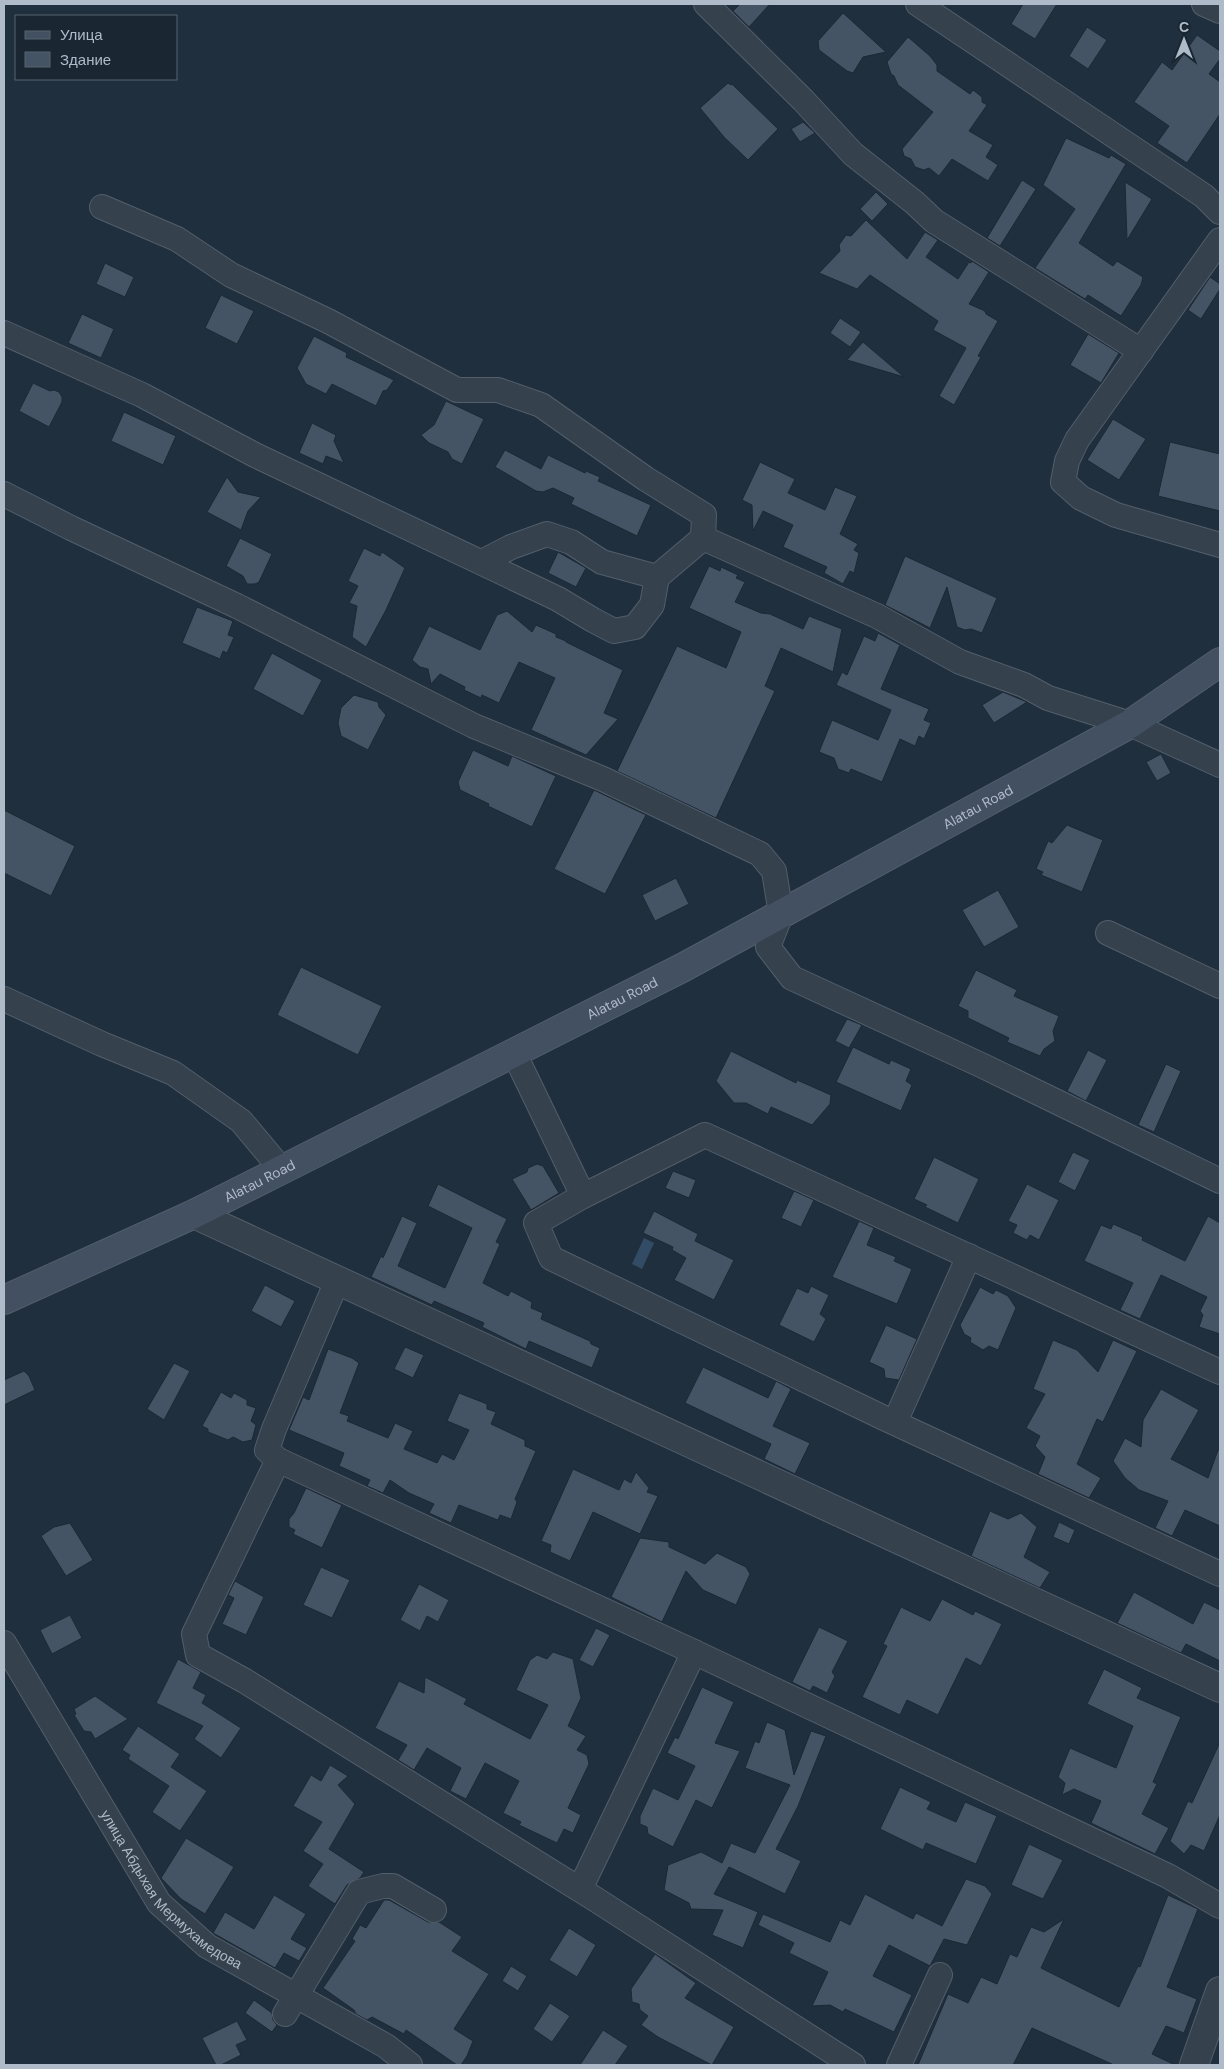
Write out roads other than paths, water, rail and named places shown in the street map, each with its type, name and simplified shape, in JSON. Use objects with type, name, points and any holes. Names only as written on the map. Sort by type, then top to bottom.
[{"type":"main road","name":"Alatau Road","points":[[4,1300],[194,1214],[682,968],[1130,724],[1220,662]]},
{"type":"street","points":[[706,4],[803,100],[853,154],[916,203],[934,221],[1141,350]]},
{"type":"street","points":[[918,4],[1204,196],[1220,212]]},
{"type":"street","points":[[1204,4],[1220,11]]},
{"type":"street","points":[[4,333],[142,395],[255,455],[558,599],[614,630],[635,627],[652,606],[657,578],[704,538],[704,515],[638,473],[541,405],[498,390],[457,390],[328,321],[231,275],[178,240],[102,207]]},
{"type":"street","points":[[1220,240],[1077,440],[1067,461],[1063,482],[1081,498],[1116,515],[1220,544]]},
{"type":"street","points":[[4,494],[71,528],[237,606],[474,726],[603,779],[760,854],[774,871],[781,914],[768,947],[792,978],[981,1065],[1220,1181]]},
{"type":"street","points":[[482,562],[511,547],[547,534],[571,542],[602,562],[657,578]]},
{"type":"street","points":[[704,538],[877,616],[960,662],[1024,685],[1048,698],[1130,724],[1220,765]]},
{"type":"street","points":[[1108,933],[1220,986]]},
{"type":"street","points":[[4,999],[102,1044],[173,1073],[241,1121],[282,1170]]},
{"type":"street","points":[[514,1053],[584,1196]]},
{"type":"street","points":[[1220,1372],[705,1135],[584,1196],[536,1223],[551,1258],[1220,1574]]},
{"type":"street","points":[[194,1214],[1220,1688]]},
{"type":"street","points":[[895,1422],[969,1256]]},
{"type":"street","points":[[337,1281],[274,1429],[267,1450],[278,1460],[694,1652],[1168,1876],[1220,1906]]},
{"type":"street","points":[[278,1460],[194,1634],[198,1655],[253,1686],[580,1889],[853,2065]]},
{"type":"street","name":"улица Абдыхая Мермухамедова","points":[[4,1644],[159,1903],[208,1946],[291,2004],[386,2046],[410,2065]]},
{"type":"street","points":[[580,1889],[694,1652]]},
{"type":"street","points":[[291,2004],[359,1892],[383,1886],[393,1886],[434,1910]]},
{"type":"street","points":[[898,2065],[940,1975]]},
{"type":"street","points":[[1194,2065],[1220,1991]]},
{"type":"water","points":[[644,1238],[654,1243],[642,1269],[632,1264]]}]
